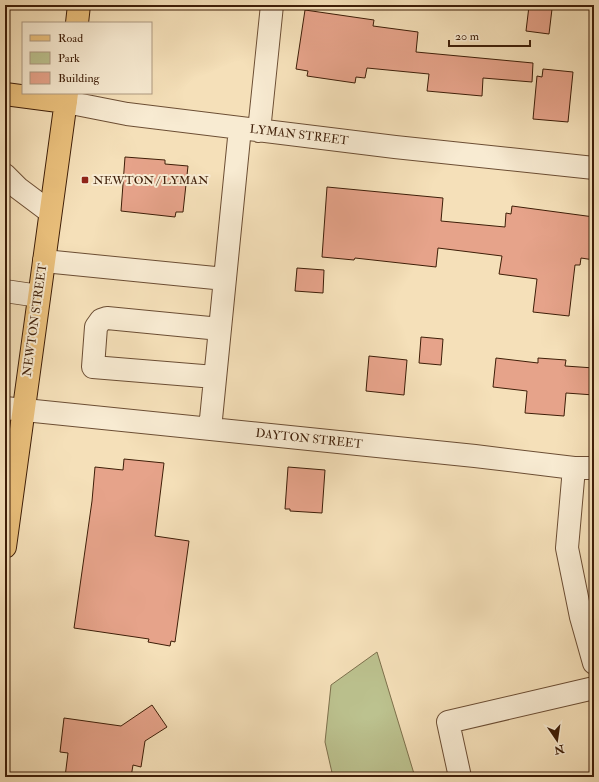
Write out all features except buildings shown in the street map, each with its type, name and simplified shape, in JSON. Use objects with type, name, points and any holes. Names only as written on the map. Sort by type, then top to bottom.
[{"type":"main road","points":[[77,22],[80,5]]},
{"type":"main road","name":"LYMAN STREET","points":[[5,94],[66,98]]},
{"type":"main road","name":"NEWTON STREET","points":[[5,547],[14,408],[39,296],[66,98]]},
{"type":"street","points":[[210,429],[225,279],[272,5]]},
{"type":"street","name":"LYMAN STREET","points":[[66,98],[127,114],[395,147],[594,168]]},
{"type":"street","points":[[5,175],[18,188],[50,212]]},
{"type":"street","points":[[44,261],[225,279]]},
{"type":"street","points":[[5,291],[39,296]]},
{"type":"street","points":[[215,377],[92,367],[95,334],[98,323],[107,318],[220,329]]},
{"type":"street","name":"DAYTON STREET","points":[[14,408],[584,468]]},
{"type":"street","points":[[584,468],[567,548],[581,617],[594,663]]},
{"type":"street","points":[[460,777],[448,722],[594,688]]},
{"type":"green space","points":[[377,652],[415,777],[333,777],[325,742],[331,685]]},
{"type":"place","name":"NEWTON / LYMAN","points":[[85,180]]}]
